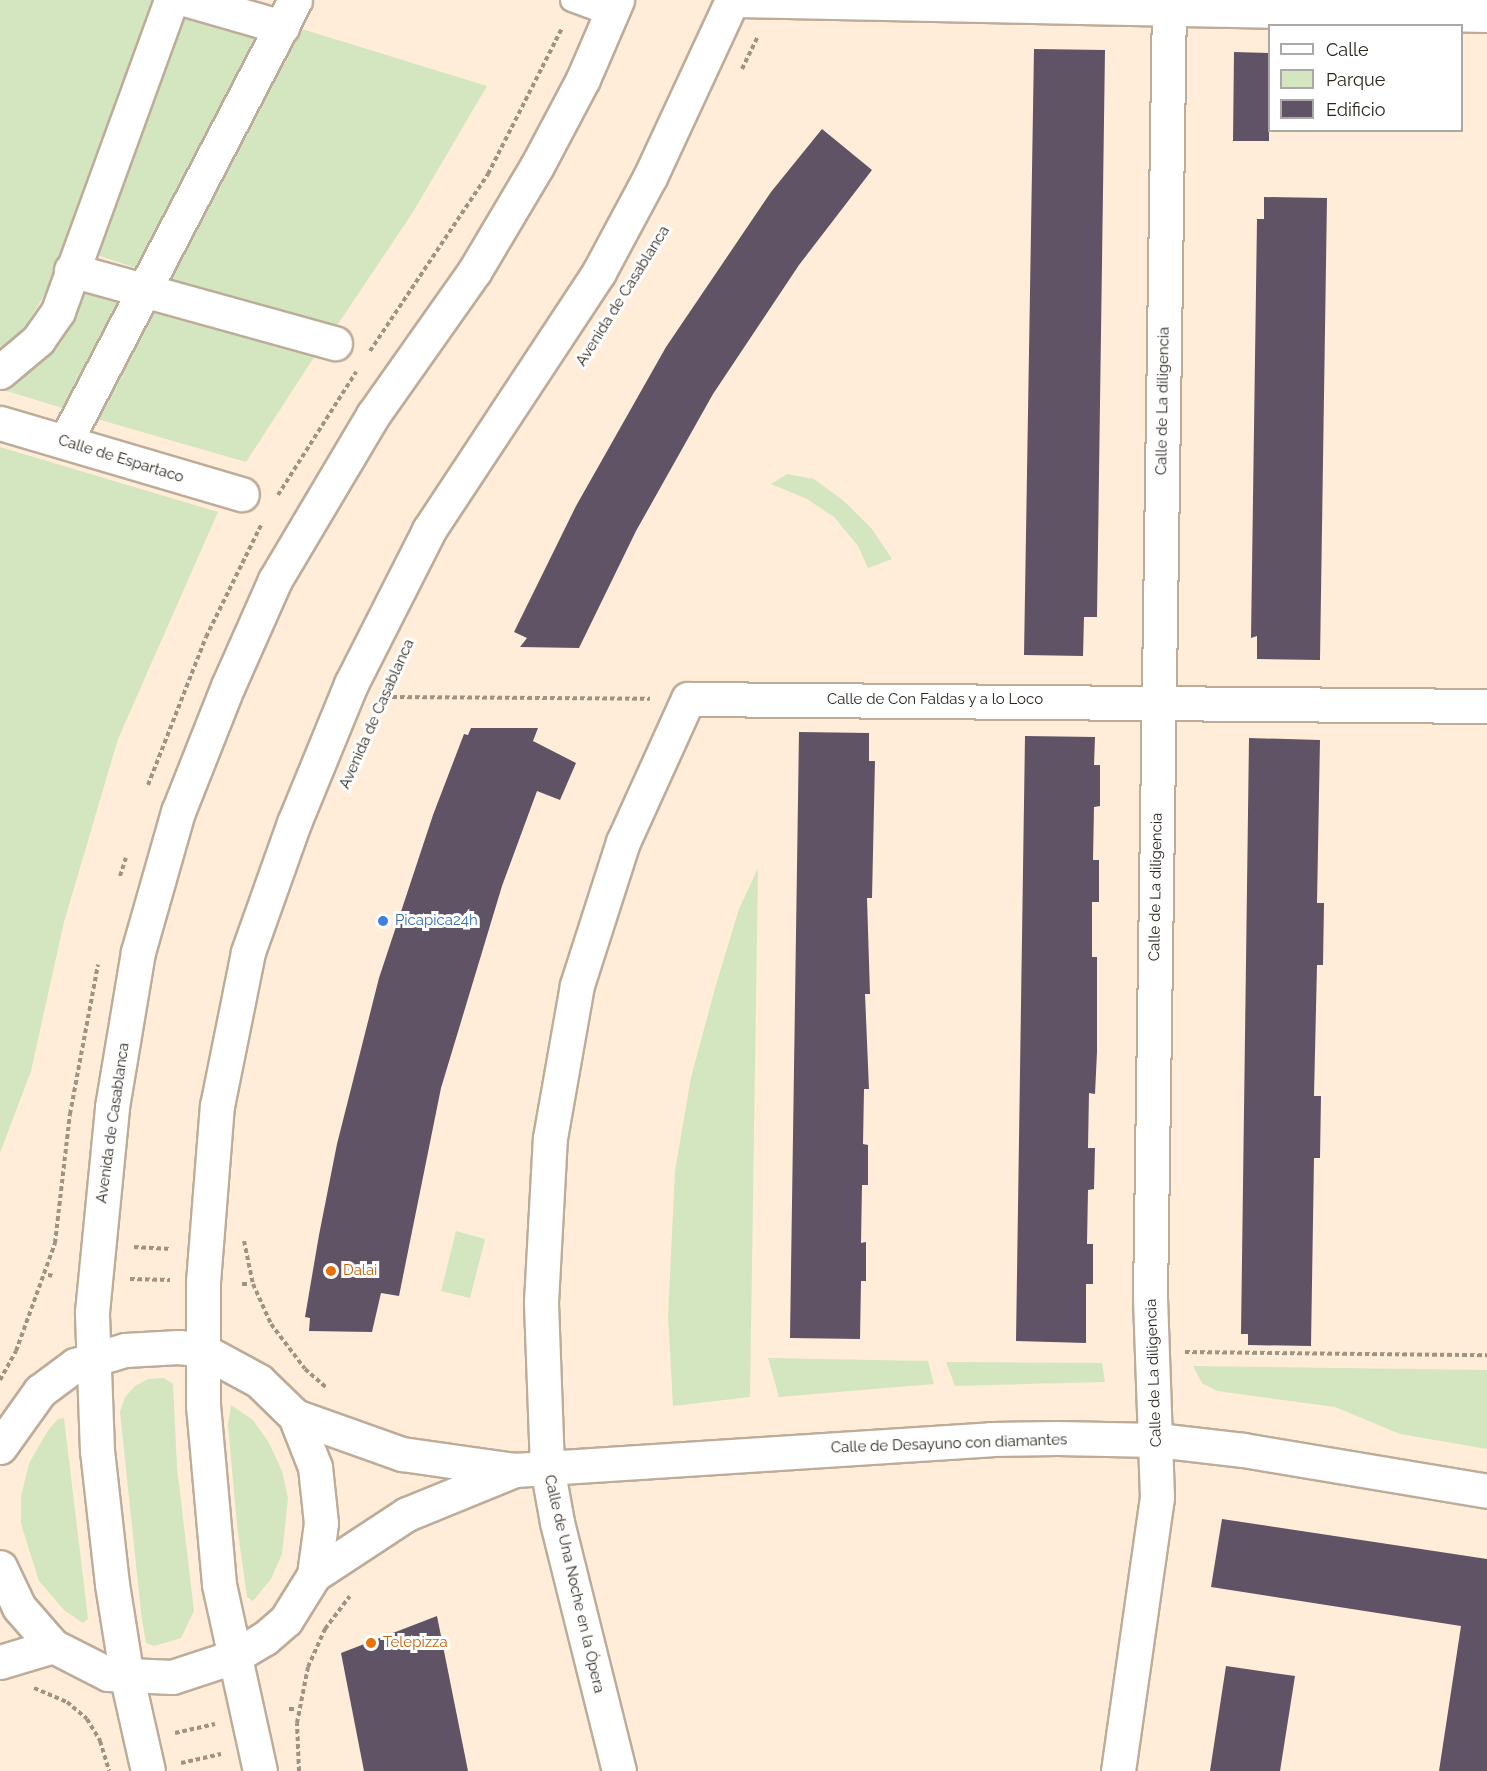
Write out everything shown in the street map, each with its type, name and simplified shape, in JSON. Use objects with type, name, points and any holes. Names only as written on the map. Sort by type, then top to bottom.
[{"type":"street","points":[[0,372],[38,340],[58,310],[171,0]]},
{"type":"street","points":[[65,442],[289,13],[188,0]]},
{"type":"street","points":[[260,1771],[233,1657],[214,1547],[205,1447],[202,1350],[203,1282],[217,1106],[248,952],[294,823],[351,684],[429,530],[599,272],[650,177],[732,0]]},
{"type":"street","points":[[737,0],[1169,5],[1487,15]]},
{"type":"street","name":"Calle de La diligencia","points":[[1118,1771],[1157,1498],[1157,1440],[1152,1351],[1169,5]]},
{"type":"street","name":"Avenida de Casablanca","points":[[161,1768],[127,1678],[97,1451],[93,1358],[97,1245],[112,1107],[138,952],[182,802],[276,580],[373,415],[474,272],[537,166],[614,7]]},
{"type":"street","points":[[71,270],[335,343]]},
{"type":"street","name":"Calle de Espartaco","points":[[0,423],[242,494]]},
{"type":"street","name":"Calle de Con Faldas y a lo Loco","points":[[688,699],[1487,706]]},
{"type":"street","name":"Calle de Una Noche en la Ópera","points":[[619,1771],[557,1522],[547,1467],[541,1302],[550,1138],[573,1007],[623,842],[688,699]]},
{"type":"street","points":[[0,1447],[40,1391],[75,1365],[93,1358],[150,1348],[202,1350],[259,1381],[295,1416],[308,1440],[320,1498],[314,1575],[286,1620],[265,1638],[233,1657],[172,1677],[127,1678],[90,1668],[52,1646],[19,1607],[0,1567]]},
{"type":"street","name":"Calle de Desayuno con diamantes","points":[[295,1416],[402,1454],[515,1470],[991,1439],[1157,1440],[1254,1452],[1487,1491]]},
{"type":"street","name":"Calle de Desayuno con diamantes","points":[[314,1575],[407,1514],[515,1470]]},
{"type":"street","points":[[0,1662],[52,1646]]},
{"type":"lane","points":[[571,0],[614,7]]},
{"type":"path","points":[[736,80],[775,1]]},
{"type":"path","name":"Avenida de Casablanca","points":[[379,708],[388,688]]},
{"type":"path","points":[[384,697],[688,699]]},
{"type":"path","points":[[242,1230],[253,1284],[271,1324],[305,1369],[336,1394]]},
{"type":"path","points":[[55,1243],[66,1243]]},
{"type":"path","points":[[132,1247],[176,1250]]},
{"type":"path","points":[[48,1275],[55,1276]]},
{"type":"path","points":[[120,1278],[174,1281]]},
{"type":"path","points":[[242,1284],[249,1284]]},
{"type":"path","points":[[1152,1351],[1487,1355]]},
{"type":"path","points":[[299,1771],[297,1738],[300,1696],[308,1667],[325,1629],[352,1593]]},
{"type":"path","points":[[26,1684],[67,1702],[87,1719],[100,1741],[109,1771]]},
{"type":"path","points":[[165,1735],[219,1724]]},
{"type":"path","points":[[287,1740],[297,1738]]},
{"type":"path","points":[[161,1768],[226,1753]]},
{"type":"green space","points":[[0,0],[156,0],[50,285],[23,331],[0,352]]},
{"type":"green space","points":[[181,10],[266,34],[139,269],[91,253]]},
{"type":"green space","points":[[302,29],[487,86],[413,212],[336,327],[167,278]]},
{"type":"green space","points":[[81,280],[127,292],[69,410],[0,389],[0,382]]},
{"type":"green space","points":[[154,303],[318,351],[246,462],[97,419]]},
{"type":"green space","points":[[0,447],[218,512],[118,739],[64,922],[31,1071],[0,1153]]},
{"type":"green space","points":[[787,474],[814,479],[844,501],[872,529],[892,559],[868,568],[858,546],[834,517],[807,499],[771,484]]},
{"type":"green space","points":[[758,868],[750,1397],[673,1406],[668,1316],[675,1171],[691,1077],[716,985],[739,909]]},
{"type":"green space","points":[[456,1231],[485,1239],[470,1298],[441,1291]]},
{"type":"green space","points":[[768,1358],[928,1361],[934,1384],[779,1397]]},
{"type":"green space","points":[[946,1362],[1102,1363],[1105,1382],[955,1386]]},
{"type":"green space","points":[[1193,1366],[1487,1370],[1487,1449],[1400,1434],[1335,1407],[1217,1391],[1202,1383]]},
{"type":"green space","points":[[164,1378],[173,1384],[177,1467],[194,1611],[181,1638],[154,1646],[146,1643],[141,1612],[120,1412],[125,1397],[135,1386],[148,1379]]},
{"type":"green space","points":[[231,1405],[253,1420],[269,1443],[282,1471],[288,1498],[282,1554],[271,1579],[253,1601],[247,1597],[237,1525],[228,1425]]},
{"type":"green space","points":[[64,1418],[88,1619],[83,1623],[65,1611],[39,1581],[21,1524],[21,1497],[29,1463],[49,1429],[58,1419]]},
{"type":"building","points":[[1034,49],[1105,50],[1097,617],[1084,617],[1083,656],[1024,655]]},
{"type":"building","points":[[1234,52],[1268,53],[1269,141],[1233,141]]},
{"type":"building","points":[[822,129],[872,170],[799,265],[713,394],[636,531],[579,648],[520,647],[527,638],[514,632],[576,506],[666,347],[771,192]]},
{"type":"building","points":[[1264,197],[1327,198],[1320,660],[1257,659],[1257,636],[1251,638],[1257,219],[1264,219]]},
{"type":"building","points":[[471,728],[538,728],[533,741],[576,763],[560,800],[537,791],[502,886],[441,1088],[399,1296],[381,1293],[372,1332],[309,1331],[310,1318],[305,1317],[337,1144],[379,978],[433,815],[464,734],[468,735]]},
{"type":"building","points":[[799,732],[869,733],[869,761],[875,761],[872,898],[867,898],[870,994],[865,994],[869,1089],[864,1089],[863,1144],[868,1145],[868,1185],[862,1185],[861,1243],[866,1242],[866,1281],[861,1281],[860,1339],[790,1338]]},
{"type":"building","points":[[1025,736],[1095,737],[1094,765],[1100,765],[1100,806],[1094,807],[1093,860],[1099,860],[1099,902],[1092,902],[1092,957],[1097,957],[1097,1052],[1095,1094],[1089,1093],[1088,1148],[1095,1148],[1094,1189],[1088,1190],[1087,1244],[1093,1244],[1093,1284],[1086,1284],[1086,1343],[1016,1341]]},
{"type":"building","points":[[1249,738],[1320,740],[1317,903],[1324,903],[1323,965],[1317,965],[1314,1096],[1321,1096],[1320,1158],[1314,1158],[1311,1346],[1248,1345],[1248,1334],[1241,1334]]},
{"type":"building","points":[[1222,1519],[1487,1559],[1487,1771],[1439,1771],[1461,1626],[1211,1587]]},
{"type":"building","points":[[437,1616],[468,1771],[364,1771],[341,1653]]},
{"type":"building","points":[[1226,1666],[1295,1676],[1280,1771],[1210,1771]]},
{"type":"place","name":"Picapica24h","points":[[383,921]]},
{"type":"place","name":"Dalai","points":[[331,1271]]},
{"type":"place","name":"Telepizza","points":[[371,1643]]}]
